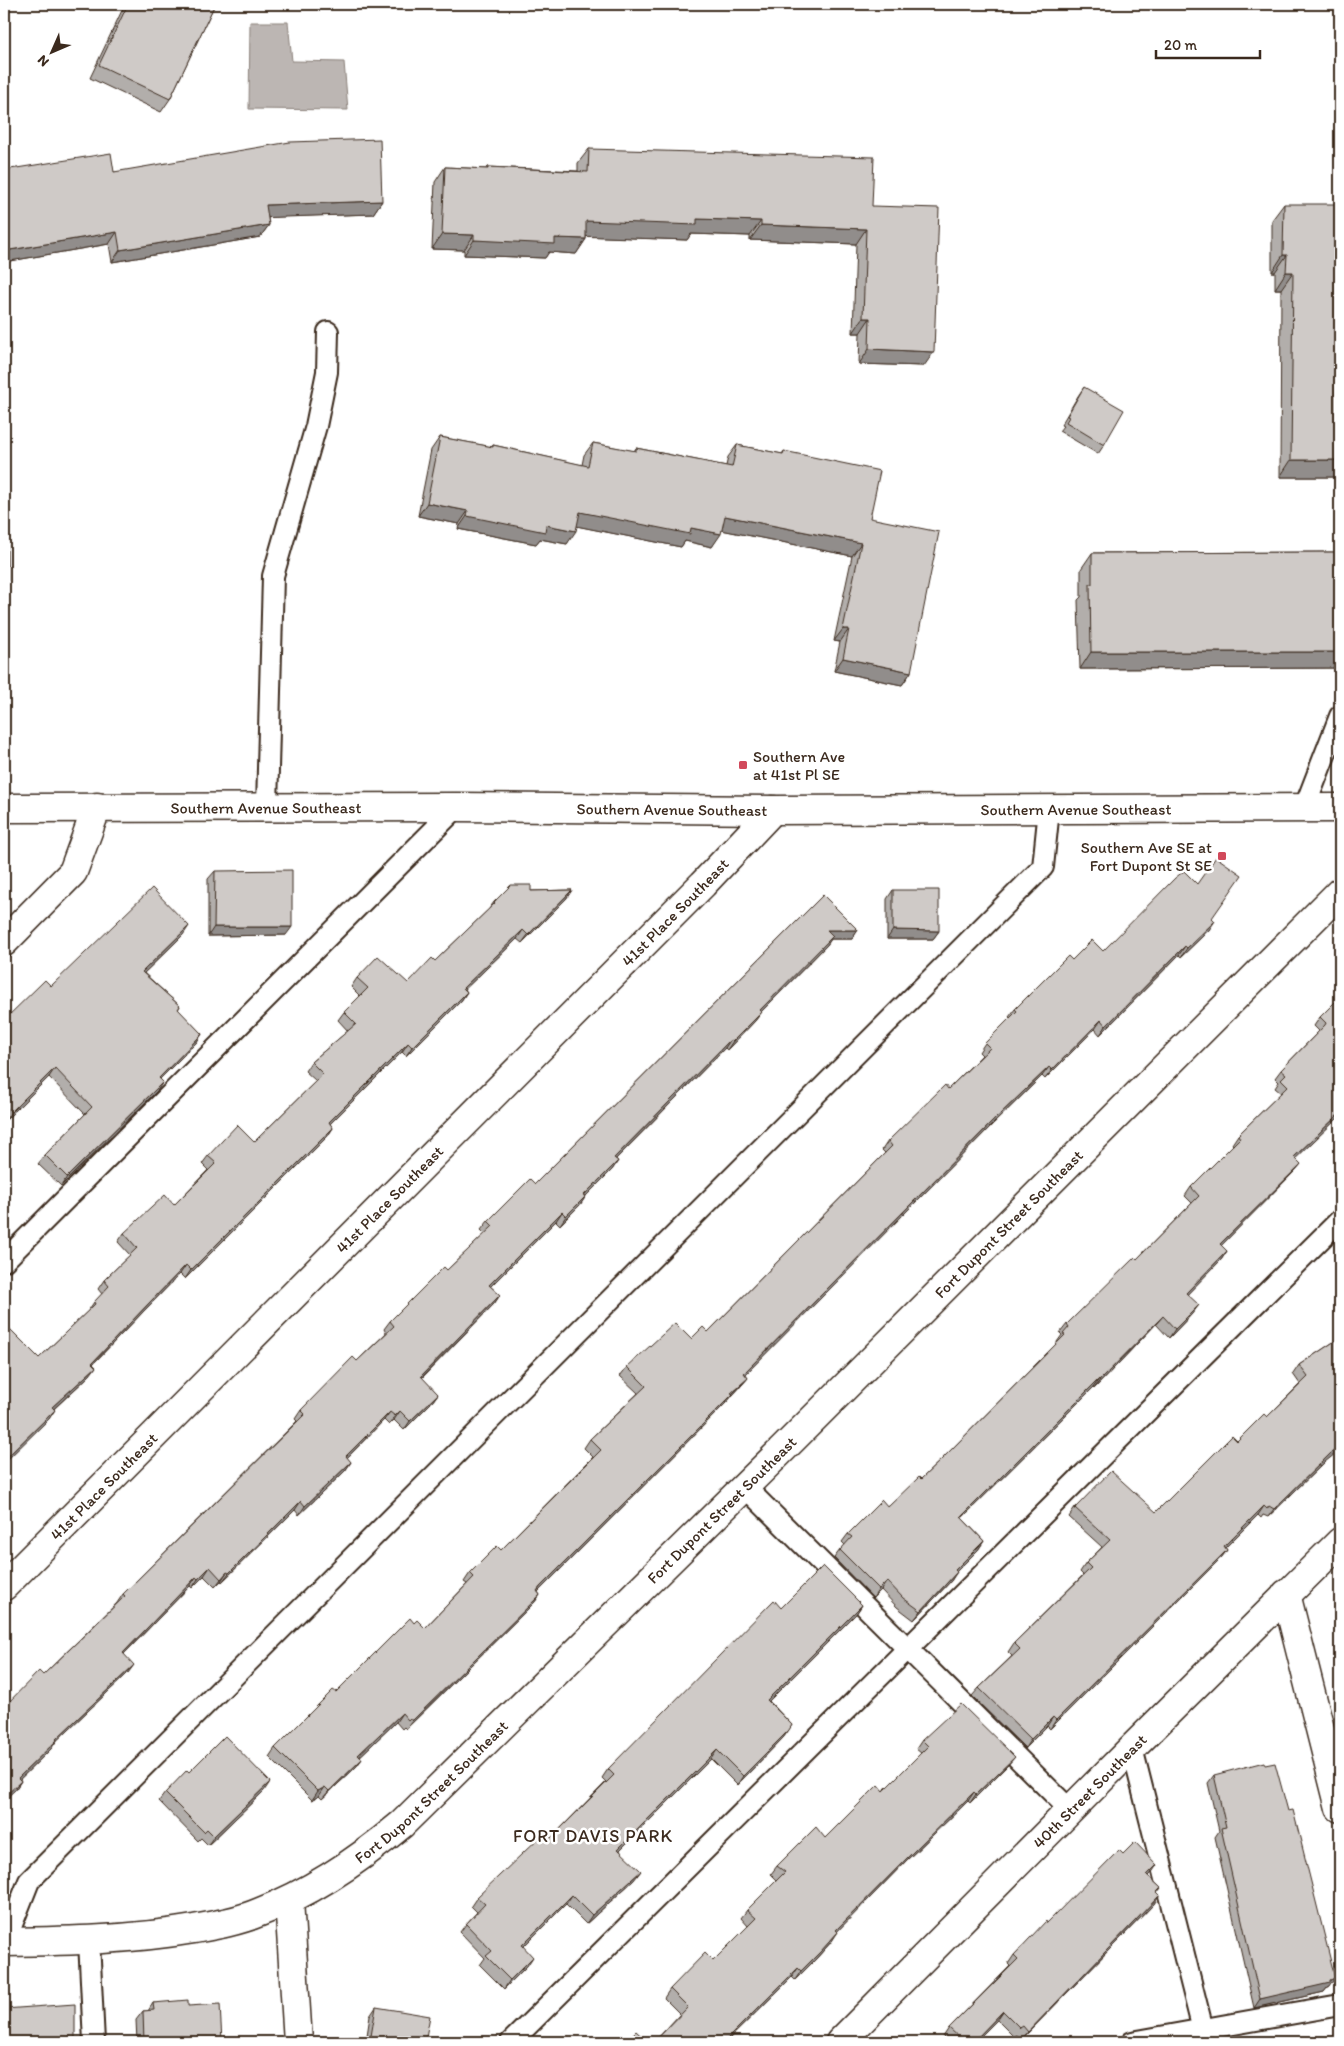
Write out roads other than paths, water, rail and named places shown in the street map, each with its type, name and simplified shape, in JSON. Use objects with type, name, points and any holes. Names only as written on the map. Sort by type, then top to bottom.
[{"type":"street","points":[[4,942],[74,872],[97,807]]},
{"type":"street","name":"Southern Avenue Southeast","points":[[4,808],[456,807],[773,810],[1340,808]]},
{"type":"street","name":"41st Place Southeast","points":[[4,1586],[689,898],[773,810]]},
{"type":"street","name":"Fort Dupont Street Southeast","points":[[4,1942],[90,1941],[160,1934],[228,1923],[259,1913],[289,1900],[326,1880],[373,1848],[402,1824],[745,1487],[1340,892]]},
{"type":"street","name":"40th Street Southeast","points":[[840,2042],[1340,1542]]},
{"type":"street","points":[[1286,1594],[1340,1808]]},
{"type":"street","points":[[289,1900],[298,2042]]},
{"type":"lane","points":[[267,807],[273,576],[316,426],[327,372],[328,332]]},
{"type":"lane","points":[[1304,809],[1340,716]]},
{"type":"lane","points":[[4,1261],[456,807]]},
{"type":"lane","points":[[4,1942],[29,1881],[1043,867],[1049,809]]},
{"type":"lane","points":[[512,2042],[1340,1220]]},
{"type":"lane","points":[[745,1487],[1070,1810]]},
{"type":"lane","points":[[1132,1748],[1203,2030]]},
{"type":"lane","points":[[90,1941],[94,2042]]},
{"type":"lane","points":[[1132,2042],[1340,2005]]},
{"type":"place","name":"Southern Ave at 41st Pl SE","points":[[743,765]]},
{"type":"place","name":"Southern Ave SE at Fort Dupont St SE","points":[[1222,856]]},
{"type":"district","name":"FORT DAVIS PARK","points":[[593,1836]]}]
